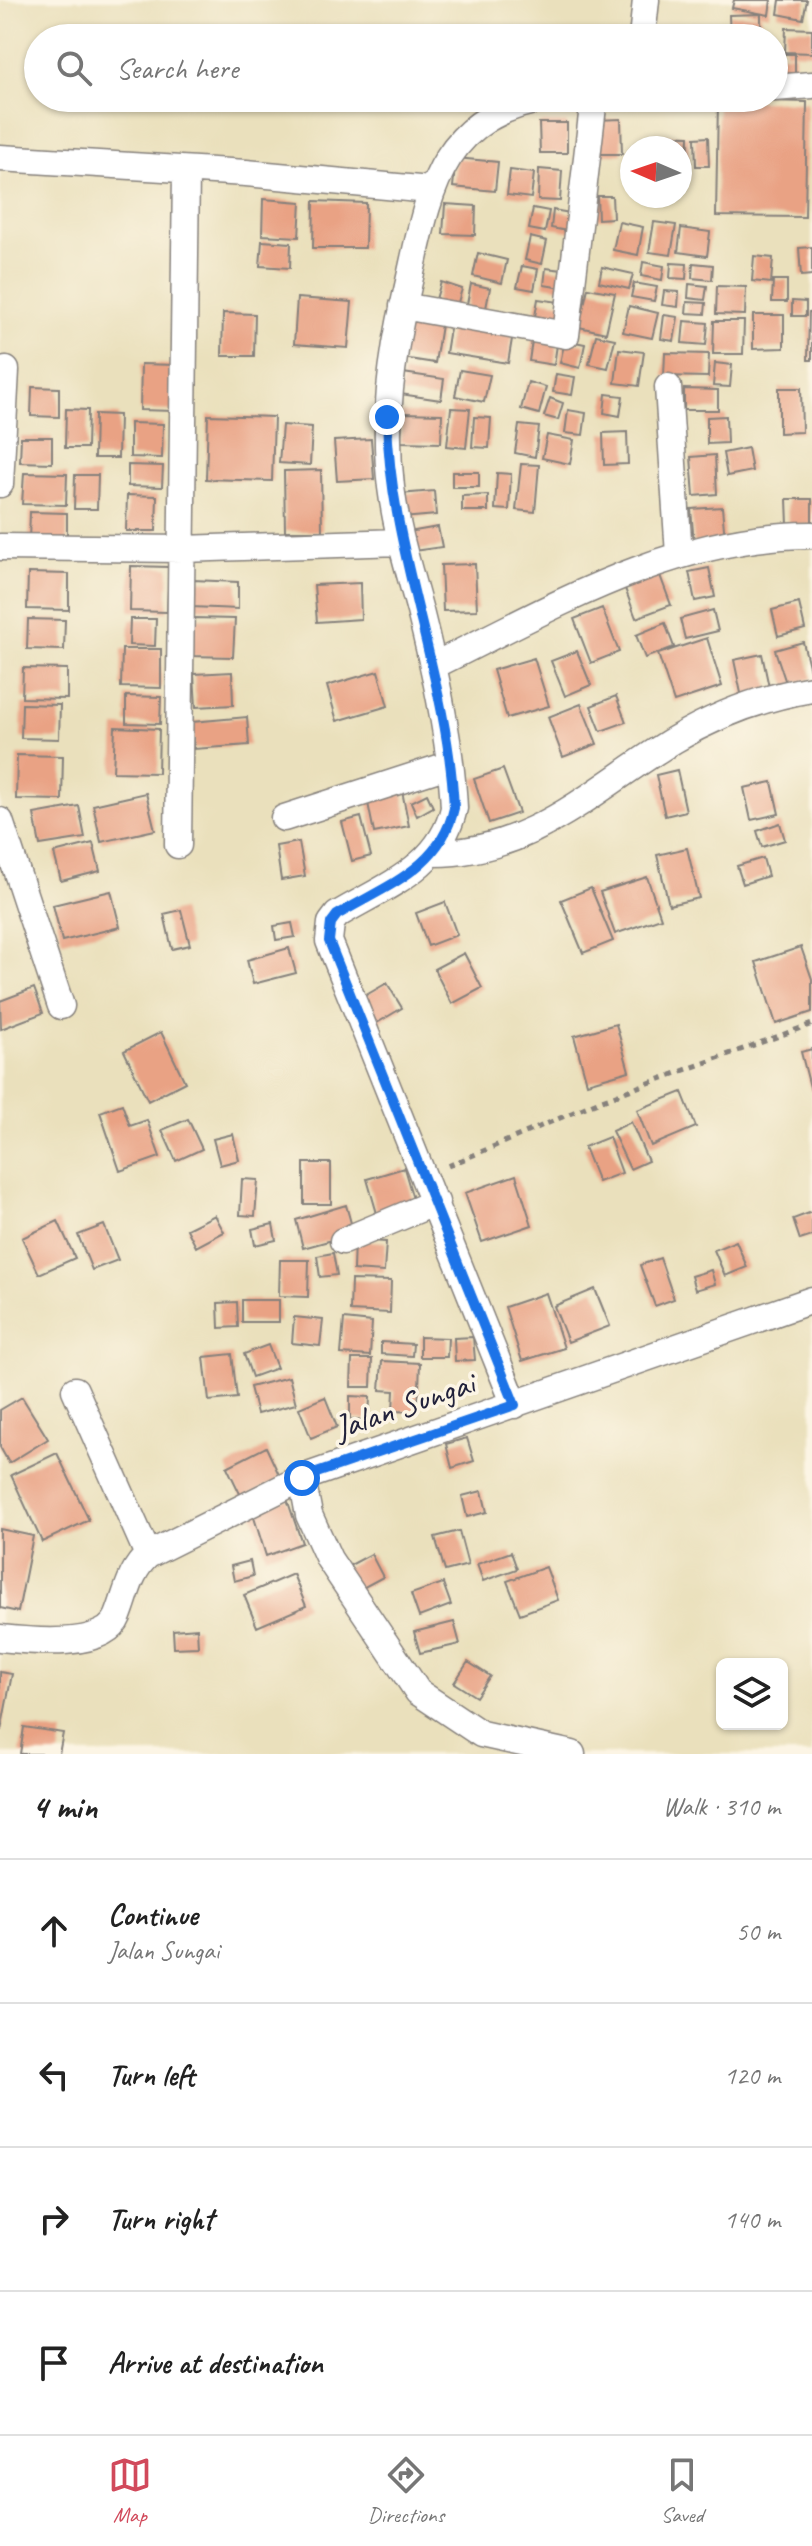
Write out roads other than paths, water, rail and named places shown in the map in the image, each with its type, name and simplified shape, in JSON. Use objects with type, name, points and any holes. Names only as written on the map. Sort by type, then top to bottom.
[{"type":"street","points":[[643,24],[646,0]]},
{"type":"street","points":[[788,87],[812,85]]},
{"type":"street","points":[[497,112],[484,121],[449,157],[430,190],[394,343],[387,417],[391,490],[433,666],[454,808],[450,827],[434,853],[337,915],[331,923],[329,941],[515,1405]]},
{"type":"street","points":[[403,306],[566,335],[592,112]]},
{"type":"street","points":[[0,158],[430,190]]},
{"type":"street","points":[[178,845],[186,170]]},
{"type":"street","points":[[0,484],[6,370]]},
{"type":"street","points":[[668,387],[679,555]]},
{"type":"street","points":[[433,666],[606,581],[679,555],[735,542],[812,535]]},
{"type":"street","points":[[0,547],[183,549],[401,542]]},
{"type":"street","points":[[434,853],[479,849],[530,831],[571,812],[695,728],[756,703],[812,689]]},
{"type":"street","points":[[284,818],[448,765]]},
{"type":"street","points":[[0,821],[61,1006]]},
{"type":"street","points":[[343,1241],[436,1202]]},
{"type":"street","name":"Jalan Sungai","points":[[148,1555],[302,1478],[812,1300]]},
{"type":"street","points":[[0,1638],[72,1639],[104,1633],[117,1621],[133,1572],[148,1555],[75,1390]]},
{"type":"street","points":[[302,1478],[309,1515],[329,1559],[418,1692],[481,1734],[572,1754]]}]
